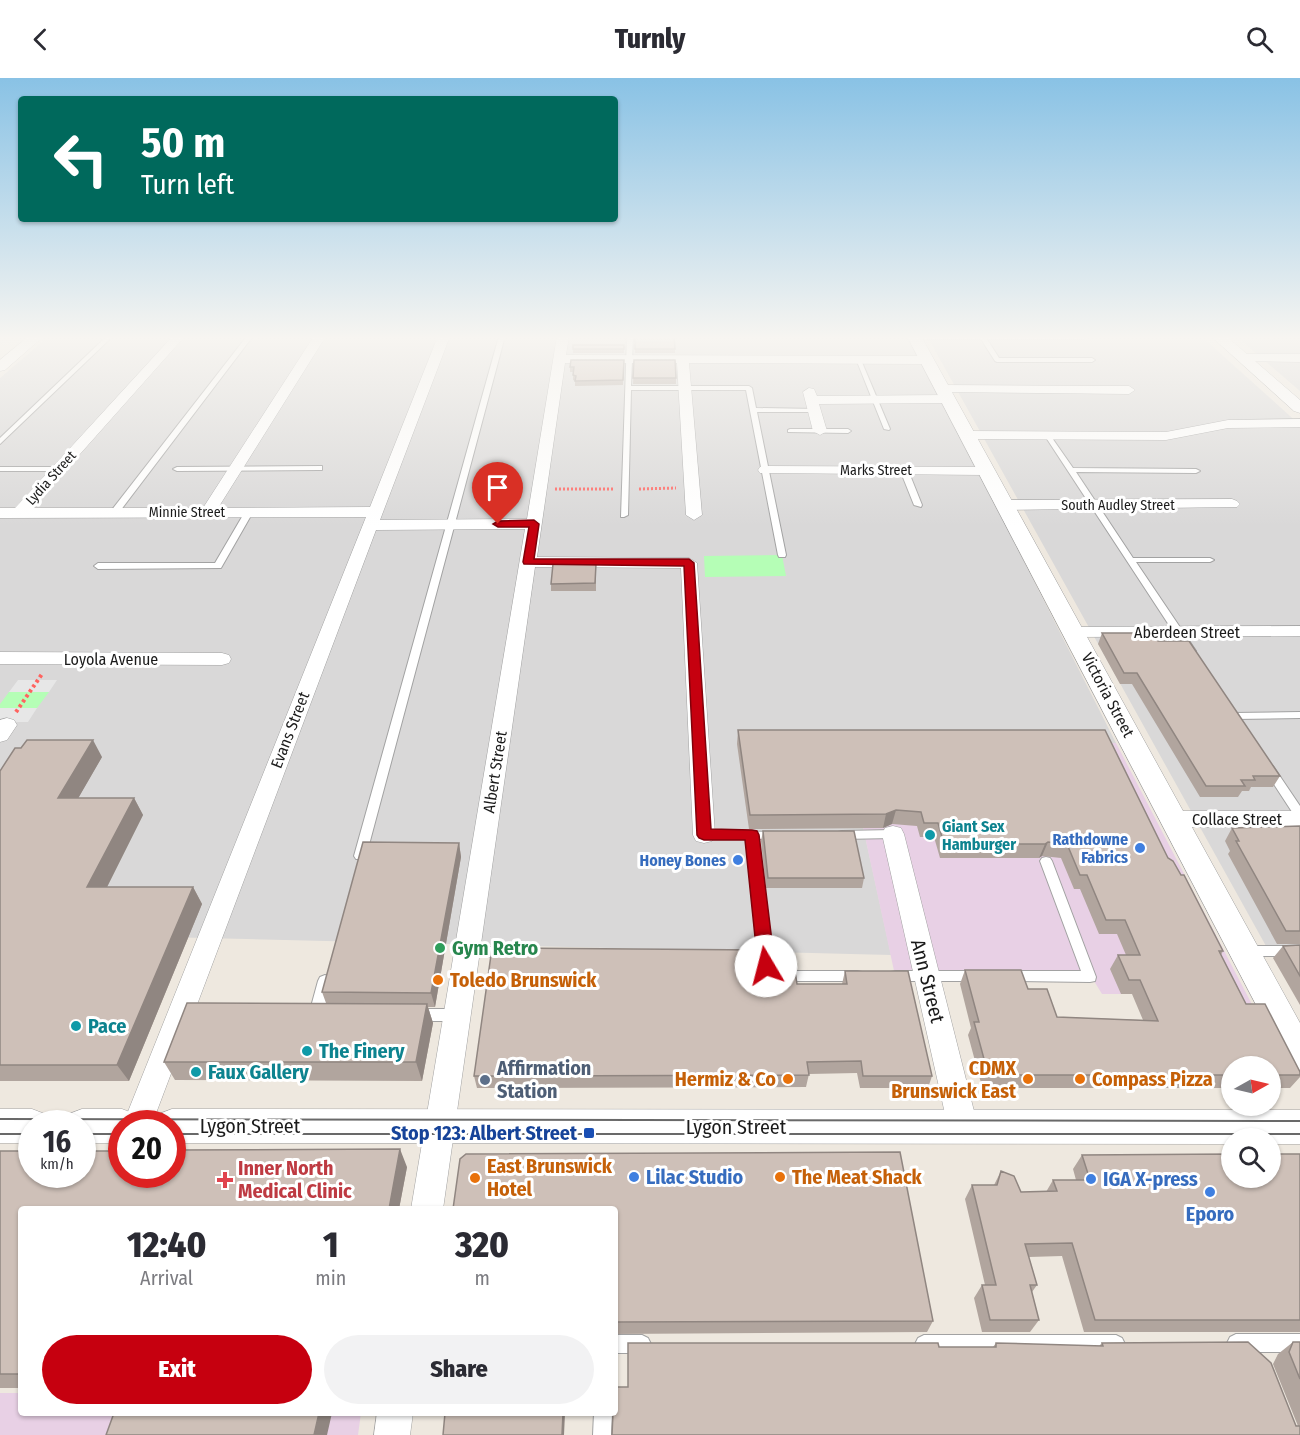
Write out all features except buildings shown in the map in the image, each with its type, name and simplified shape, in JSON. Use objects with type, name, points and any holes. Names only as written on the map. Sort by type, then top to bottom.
[{"type":"street","name":"Lydia Street","points":[[19,513],[121,399]]},
{"type":"street","points":[[208,512],[280,399]]},
{"type":"street","name":"Evans Street","points":[[143,1110],[187,1013],[419,399]]},
{"type":"street","name":"Albert Street","points":[[427,1206],[553,399]]},
{"type":"street","points":[[686,399],[694,515]]},
{"type":"street","points":[[820,431],[812,401],[883,399]]},
{"type":"street","name":"Victoria Street","points":[[948,399],[1300,1055]]},
{"type":"street","points":[[968,435],[1166,436],[1228,424],[1300,423]]},
{"type":"street","name":"Marks Street","points":[[765,470],[986,471]]},
{"type":"street","name":"South Audley Street","points":[[1004,505],[1232,504]]},
{"type":"street","name":"Minnie Street","points":[[0,513],[249,512],[450,524],[534,524]]},
{"type":"street","points":[[528,562],[689,563],[704,835]]},
{"type":"street","name":"Aberdeen Street","points":[[1074,632],[1300,631]]},
{"type":"street","name":"Loyola Avenue","points":[[0,658],[222,660]]},
{"type":"street","name":"Collace Street","points":[[1174,819],[1300,819]]},
{"type":"street","name":"Ann Street","points":[[892,834],[963,1127]]},
{"type":"street","points":[[0,1126],[18,1126]]},
{"type":"street","name":"Lygon Street","points":[[186,1126],[1300,1127]]},
{"type":"street","points":[[392,1435],[395,1416]]},
{"type":"lane","points":[[0,442],[44,399]]},
{"type":"lane","points":[[114,513],[201,399]]},
{"type":"lane","points":[[357,864],[484,399]]},
{"type":"lane","points":[[624,515],[628,399]]},
{"type":"lane","points":[[751,399],[782,555]]},
{"type":"lane","points":[[875,400],[887,429]]},
{"type":"lane","points":[[753,410],[812,401]]},
{"type":"lane","points":[[790,431],[848,431]]},
{"type":"lane","points":[[1048,436],[1133,560],[1198,661]]},
{"type":"lane","points":[[177,469],[319,468]]},
{"type":"lane","points":[[0,469],[58,469]]},
{"type":"lane","points":[[904,470],[918,505]]},
{"type":"lane","points":[[1071,470],[1196,471]]},
{"type":"lane","points":[[98,566],[218,566],[249,512]]},
{"type":"lane","points":[[1133,560],[1210,560]]},
{"type":"lane","points":[[1240,725],[1231,711],[1300,715]]},
{"type":"lane","points":[[1266,764],[1300,815]]},
{"type":"lane","points":[[831,835],[892,834]]},
{"type":"lane","points":[[704,835],[786,835]]},
{"type":"lane","points":[[752,835],[759,955],[766,966],[780,976],[1090,976],[1046,861]]},
{"type":"lane","points":[[1245,951],[1300,951]]},
{"type":"lane","points":[[467,952],[522,953]]},
{"type":"lane","points":[[316,1014],[329,968]]},
{"type":"lane","points":[[405,1015],[457,1015]]},
{"type":"lane","points":[[1218,1343],[1300,1343]]},
{"type":"lane","points":[[1254,1343],[1262,1364]]},
{"type":"lane","points":[[618,1344],[662,1344]]},
{"type":"lane","points":[[911,1344],[1136,1344]]},
{"type":"lane","points":[[602,1435],[603,1416]]},
{"type":"path","points":[[539,489],[686,488]]},
{"type":"path","points":[[3,730],[53,659]]},
{"type":"shaded area","points":[[0,399],[942,399],[1116,743],[845,744],[891,955],[0,933]]},
{"type":"shaded area","points":[[962,399],[1271,399],[1300,425],[1300,955],[1271,955]]},
{"type":"shaded area","points":[[18,680],[57,680],[49,692],[9,692]]},
{"type":"shaded area","points":[[0,708],[37,708],[28,722],[0,722]]},
{"type":"shaded area","points":[[1116,743],[1258,1016],[1178,994],[1102,994],[1094,981],[896,980],[845,744]]},
{"type":"shaded area","points":[[0,1393],[18,1393],[18,1416],[361,1416],[358,1435],[0,1435]]},
{"type":"green space","points":[[782,555],[786,576],[705,577],[704,556]]},
{"type":"green space","points":[[9,692],[49,692],[37,708],[0,708],[0,704]]},
{"type":"tram line","points":[[0,1119],[1300,1121]]},
{"type":"tram line","points":[[0,1134],[18,1134]]},
{"type":"tram line","points":[[96,1134],[108,1134]]},
{"type":"tram line","points":[[186,1134],[1300,1134]]},
{"type":"place","name":"Giant Sex Hamburger","points":[[930,835]]},
{"type":"place","name":"Rathdowne Fabrics","points":[[1140,848]]},
{"type":"place","name":"Honey Bones","points":[[738,860]]},
{"type":"place","name":"Gym Retro","points":[[440,948]]},
{"type":"place","name":"Toledo Brunswick","points":[[438,980]]},
{"type":"place","name":"Pace","points":[[76,1026]]},
{"type":"place","name":"The Finery","points":[[307,1051]]},
{"type":"place","name":"Faux Gallery","points":[[196,1072]]},
{"type":"place","name":"Hermiz & Co","points":[[788,1079]]},
{"type":"place","name":"CDMX Brunswick East","points":[[1028,1079]]},
{"type":"place","name":"Compass Pizza","points":[[1080,1079]]},
{"type":"place","name":"Affirmation Station","points":[[485,1080]]},
{"type":"place","name":"Stop 123: Albert Street","points":[[589,1133]]},
{"type":"place","name":"Lilac Studio","points":[[634,1177]]},
{"type":"place","name":"The Meat Shack","points":[[780,1177]]},
{"type":"place","name":"East Brunswick Hotel","points":[[475,1178]]},
{"type":"place","name":"IGA X-press","points":[[1091,1179]]},
{"type":"place","name":"Inner North Medical Clinic","points":[[225,1180]]},
{"type":"place","name":"Eporo","points":[[1210,1192]]},
{"type":"route","points":[[498,524],[534,524],[528,562],[689,563],[704,835],[752,835],[766,966]]}]
